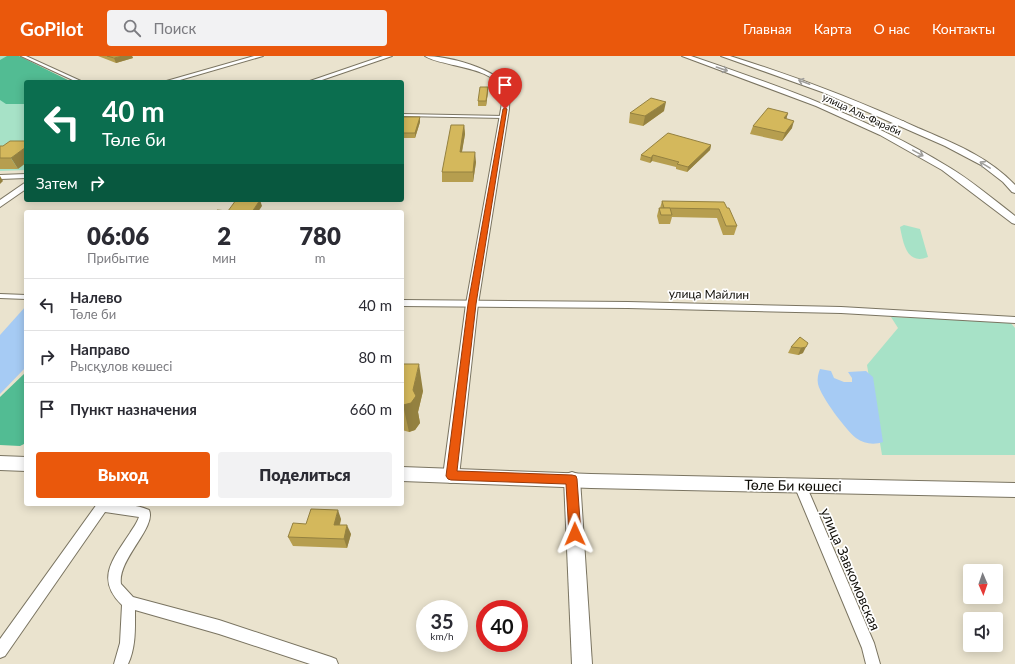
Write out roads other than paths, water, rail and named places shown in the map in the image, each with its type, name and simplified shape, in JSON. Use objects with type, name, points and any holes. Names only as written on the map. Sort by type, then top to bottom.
[{"type":"main road","points":[[173,80],[260,56]]},
{"type":"main road","points":[[316,80],[389,56]]},
{"type":"main road","points":[[428,56],[480,71],[497,80],[504,87],[505,94],[504,117],[472,304],[451,476]]},
{"type":"main road","name":"улица Аль-Фараби","points":[[685,56],[817,104],[872,128],[944,168],[1015,221]]},
{"type":"main road","name":"улица Аль-Фараби","points":[[724,56],[792,78],[903,123],[978,160],[1001,174],[1015,190]]},
{"type":"main road","points":[[0,204],[24,186]]},
{"type":"main road","points":[[0,463],[24,464]]},
{"type":"main road","name":"Төле Би көшесі","points":[[404,474],[1015,490]]},
{"type":"main road","points":[[572,479],[582,664]]},
{"type":"street","points":[[23,56],[76,80]]},
{"type":"street","points":[[404,115],[504,117]]},
{"type":"street","points":[[872,128],[903,123]]},
{"type":"street","points":[[0,177],[24,176]]},
{"type":"street","points":[[0,296],[24,297]]},
{"type":"street","name":"улица Майлин","points":[[404,303],[636,305],[841,310],[1015,320]]},
{"type":"street","name":"улица Завкомовская","points":[[800,485],[869,648],[873,664]]},
{"type":"street","points":[[0,651],[102,506]]},
{"type":"street","points":[[108,506],[141,512],[145,514],[146,518],[118,566],[113,580],[117,590],[129,602],[219,627],[330,664]]},
{"type":"street","points":[[121,664],[124,660],[128,636],[129,602]]},
{"type":"water","points":[[24,308],[24,369],[0,394],[0,335]]},
{"type":"water","points":[[820,369],[831,371],[834,378],[844,382],[852,382],[852,378],[848,372],[866,371],[873,377],[883,442],[873,444],[862,442],[846,428],[834,413],[820,390],[818,375]]}]
